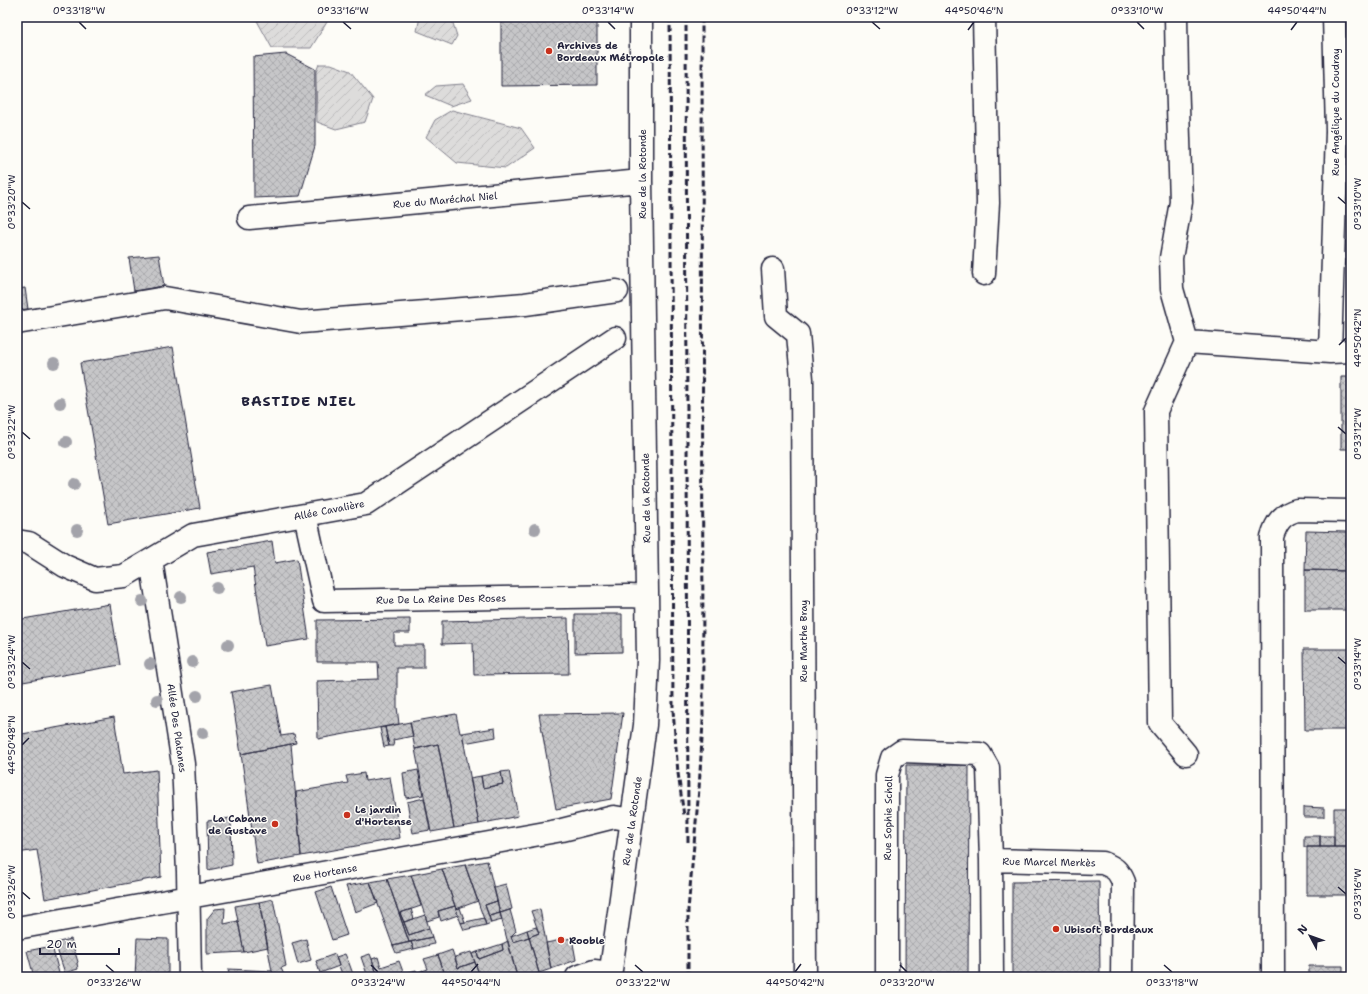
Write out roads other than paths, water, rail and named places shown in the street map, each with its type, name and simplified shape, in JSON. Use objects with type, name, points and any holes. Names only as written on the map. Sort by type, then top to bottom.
[{"type":"street","name":"Rue de la Rotonde","points":[[610,975],[645,726],[648,660],[641,17]]},
{"type":"street","points":[[984,17],[988,203],[984,274]]},
{"type":"street","points":[[1176,17],[1181,202],[1171,258],[1172,289],[1187,342],[1156,411],[1160,723],[1186,754]]},
{"type":"street","name":"Rue Angélique du Coudray","points":[[1330,352],[1337,131],[1334,17]]},
{"type":"street","name":"Rue du Maréchal Niel","points":[[249,218],[642,181]]},
{"type":"street","name":"Rue Marthe Bray","points":[[773,269],[776,316],[798,334],[802,379],[805,977]]},
{"type":"street","points":[[17,323],[165,298],[301,322],[525,304],[617,291]]},
{"type":"street","name":"Allée Cavalière","points":[[17,541],[29,543],[65,566],[95,579],[124,576],[193,535],[366,504],[615,338]]},
{"type":"street","points":[[1187,342],[1330,352],[1351,351]]},
{"type":"street","points":[[1273,977],[1272,537],[1276,514],[1297,510],[1351,511]]},
{"type":"street","name":"Rue De La Reine Des Roses","points":[[305,515],[324,601],[629,596],[647,597]]},
{"type":"street","name":"Allée Des Platanes","points":[[151,560],[184,764],[189,898],[190,977]]},
{"type":"street","name":"Rue Sophie Scholl","points":[[888,977],[888,775],[892,758],[902,751],[980,754],[988,768],[991,860],[992,977]]},
{"type":"street","name":"Rue Hortense","points":[[17,928],[562,830],[614,817],[632,820]]},
{"type":"street","name":"Rue Marcel Merkès","points":[[991,860],[1103,863],[1113,867],[1123,882],[1122,977]]},
{"type":"street","points":[[578,977],[594,971],[610,975]]},
{"type":"railway","points":[[670,17],[673,710],[678,773],[684,816]]},
{"type":"railway","points":[[686,17],[688,844]]},
{"type":"railway","points":[[688,977],[688,910],[699,789],[703,722],[702,17]]},
{"type":"place","name":"Archives de Bordeaux Métropole","points":[[549,51]]},
{"type":"place","name":"Le jardin d'Hortense","points":[[347,815]]},
{"type":"place","name":"La Cabane de Gustave","points":[[275,824]]},
{"type":"place","name":"Ubisoft Bordeaux","points":[[1056,929]]},
{"type":"place","name":"Rooble","points":[[561,940]]},
{"type":"district","name":"BASTIDE NIEL","points":[[299,401]]}]
